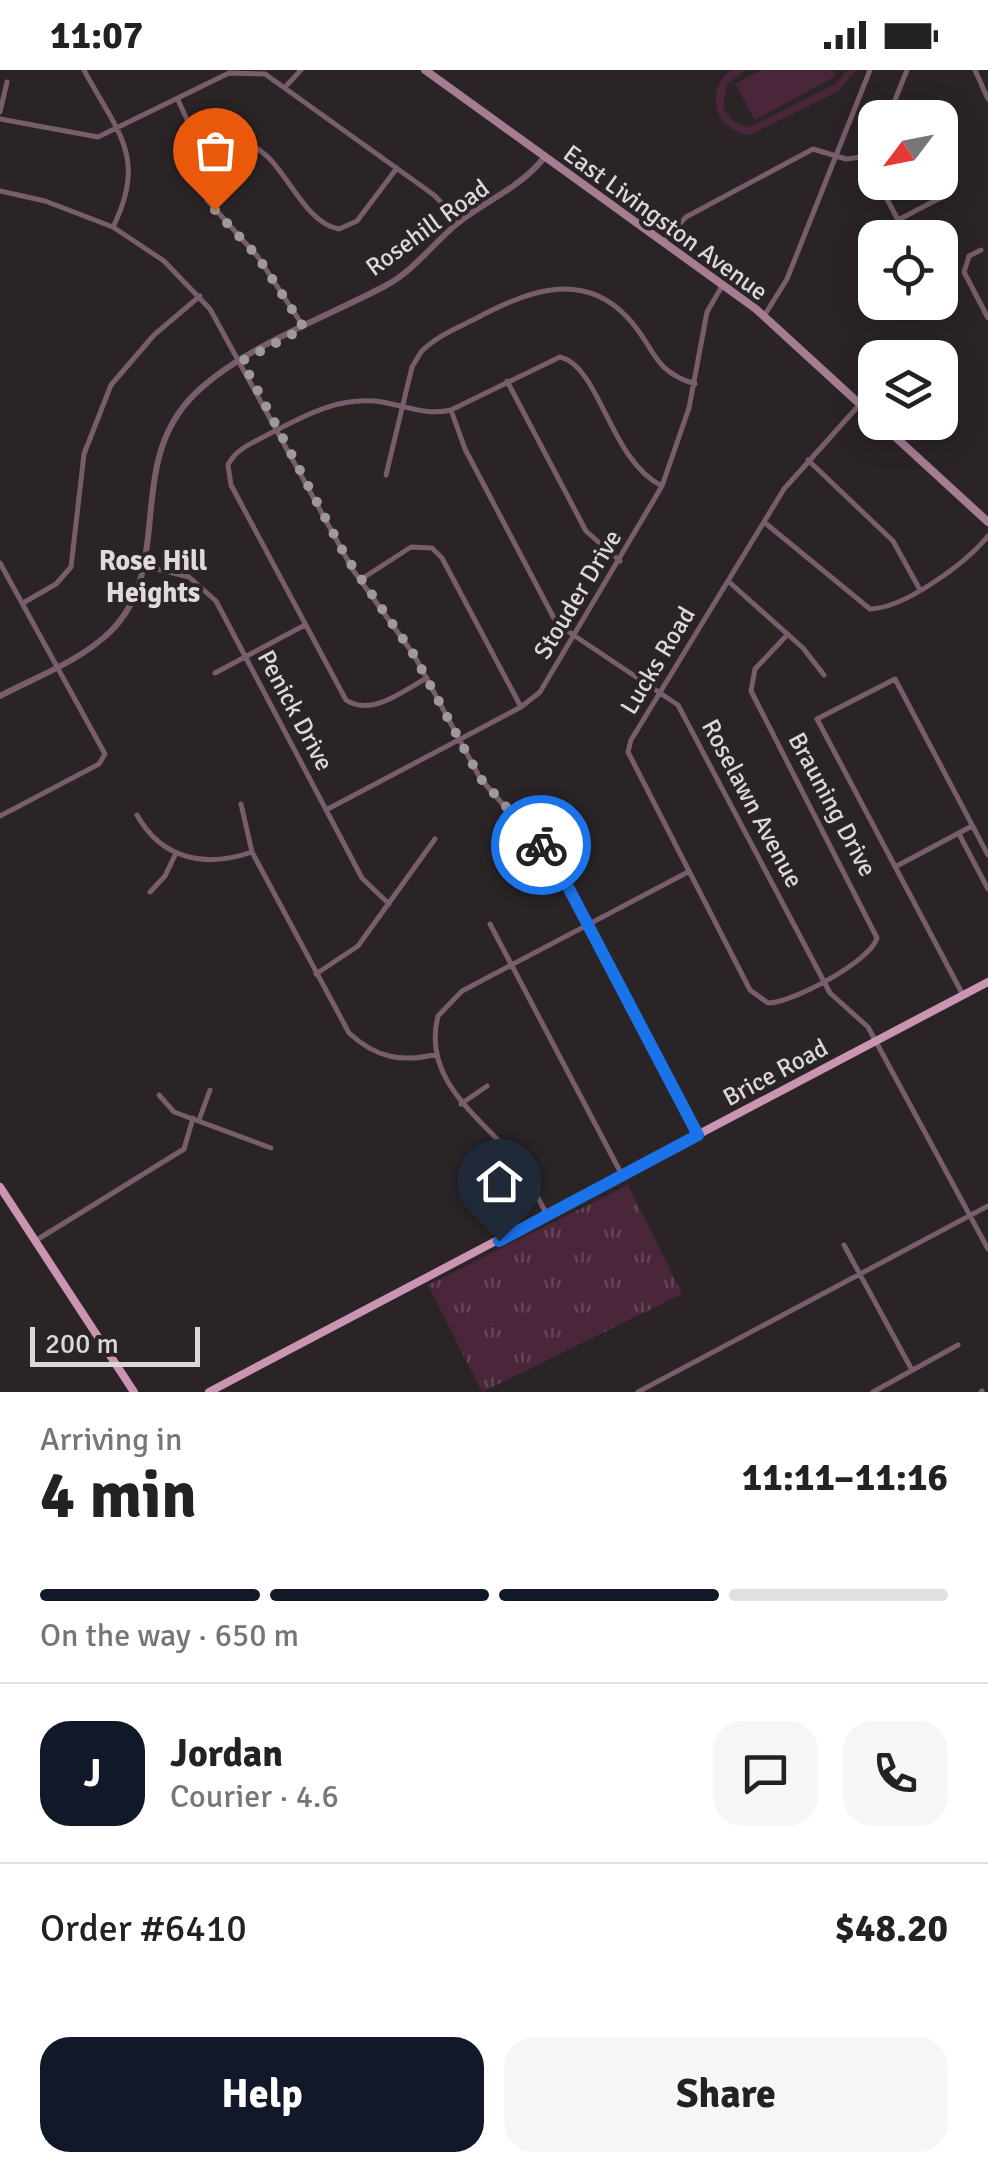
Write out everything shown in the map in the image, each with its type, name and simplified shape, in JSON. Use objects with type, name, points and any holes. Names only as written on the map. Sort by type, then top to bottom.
[{"type":"main road","name":"East Livingston Avenue","points":[[425,70],[764,316],[858,402]]},
{"type":"main road","name":"East Livingston Avenue","points":[[899,440],[988,522]]},
{"type":"main road","name":"Brice Road","points":[[209,1392],[988,982]]},
{"type":"main road","points":[[0,1187],[134,1392]]},
{"type":"street","points":[[84,70],[117,131],[131,173],[129,192],[113,227]]},
{"type":"street","points":[[287,86],[301,70]]},
{"type":"street","points":[[764,316],[786,279],[870,70]]},
{"type":"street","points":[[895,100],[907,70]]},
{"type":"street","points":[[975,70],[988,99]]},
{"type":"street","points":[[7,82],[0,116],[78,137],[117,131],[241,71],[266,74],[434,194],[460,222]]},
{"type":"street","points":[[178,99],[199,151],[211,206],[258,257],[304,328]]},
{"type":"street","points":[[199,151],[237,144],[258,148],[320,222],[339,230],[357,221],[397,168]]},
{"type":"street","points":[[662,245],[686,217],[798,156],[817,148],[846,158],[858,157]]},
{"type":"street","name":"Rosehill Road","points":[[0,696],[93,646],[116,626],[134,598],[145,566],[151,486],[162,442],[200,390],[242,361],[399,278],[460,222],[510,192],[543,159]]},
{"type":"street","points":[[0,191],[45,201],[113,227],[164,261],[200,296],[242,361],[360,580],[426,678],[482,782],[544,848],[698,1135]]},
{"type":"street","points":[[887,200],[898,220],[935,200]]},
{"type":"street","points":[[981,250],[966,259],[964,272],[988,318]]},
{"type":"street","name":"Stouder Drive","points":[[326,810],[521,707],[540,692],[662,486],[695,384],[705,319],[722,286]]},
{"type":"street","points":[[386,475],[412,367],[427,346],[516,298],[547,288],[580,290],[611,303],[634,324],[664,371],[695,384]]},
{"type":"street","points":[[23,603],[56,584],[70,567],[84,454],[111,385],[154,335],[200,296]]},
{"type":"street","points":[[426,678],[378,704],[358,706],[343,694],[231,484],[228,465],[239,450],[312,411],[346,401],[433,413],[451,410],[548,359],[572,361],[632,465],[662,486]]},
{"type":"street","points":[[507,381],[586,530],[620,561]]},
{"type":"street","name":"Lucks Road","points":[[824,980],[780,1002],[759,1000],[628,752],[764,522],[808,460],[858,406]]},
{"type":"street","name":"Roselawn Avenue","points":[[451,410],[465,449],[554,619],[574,637],[678,705],[824,980],[836,999],[862,1019],[876,1041],[988,1248]]},
{"type":"street","points":[[808,460],[893,541],[919,588]]},
{"type":"street","points":[[764,522],[865,608],[884,607],[960,566],[988,536]]},
{"type":"street","points":[[360,580],[411,547],[432,548],[442,558],[521,707]]},
{"type":"street","points":[[0,563],[104,758],[0,816]]},
{"type":"street","name":"Penick Drive","points":[[145,566],[178,572],[200,583],[216,602],[368,887],[389,904]]},
{"type":"street","points":[[728,582],[788,634],[824,674]]},
{"type":"street","points":[[214,673],[305,625]]},
{"type":"street","name":"Brauning Drive","points":[[788,634],[755,669],[751,690],[877,938],[869,955],[824,980]]},
{"type":"street","points":[[963,995],[817,720],[894,679],[988,855]]},
{"type":"street","points":[[241,804],[252,852],[349,1032],[365,1046],[396,1059],[437,1054]]},
{"type":"street","points":[[137,815],[153,838],[176,853],[215,862],[252,852]]},
{"type":"street","points":[[544,848],[574,821]]},
{"type":"street","points":[[895,867],[972,826]]},
{"type":"street","points":[[959,834],[988,889]]},
{"type":"street","points":[[316,974],[351,952],[435,839]]},
{"type":"street","points":[[150,892],[176,853]]},
{"type":"street","points":[[548,1215],[511,1155],[461,1104],[437,1054],[438,1016],[454,996],[688,872]]},
{"type":"street","points":[[490,924],[622,1176]]},
{"type":"street","points":[[461,1104],[487,1086]]},
{"type":"street","points":[[36,1241],[184,1149],[210,1090]]},
{"type":"street","points":[[159,1095],[169,1109],[271,1148]]},
{"type":"street","points":[[638,1392],[988,1206]]},
{"type":"street","points":[[844,1245],[912,1370]]},
{"type":"street","points":[[873,1392],[958,1346]]},
{"type":"green space","points":[[731,70],[746,70],[727,84],[723,109],[734,122],[750,127],[835,84],[848,70],[856,70],[839,91],[750,135],[728,126],[717,109],[717,89]]},
{"type":"green space","points":[[761,70],[833,70],[836,76],[755,120],[735,84]]},
{"type":"green space","points":[[628,1185],[682,1294],[482,1392],[428,1285]]},
{"type":"way so far","points":[[215,210],[258,257],[304,328],[242,361],[346,557],[414,655],[480,778],[541,845]]},
{"type":"district","name":"Rose Hill Heights","points":[[153,576]]},
{"type":"route","points":[[499,1241],[698,1135],[567,885],[541,845]]}]
